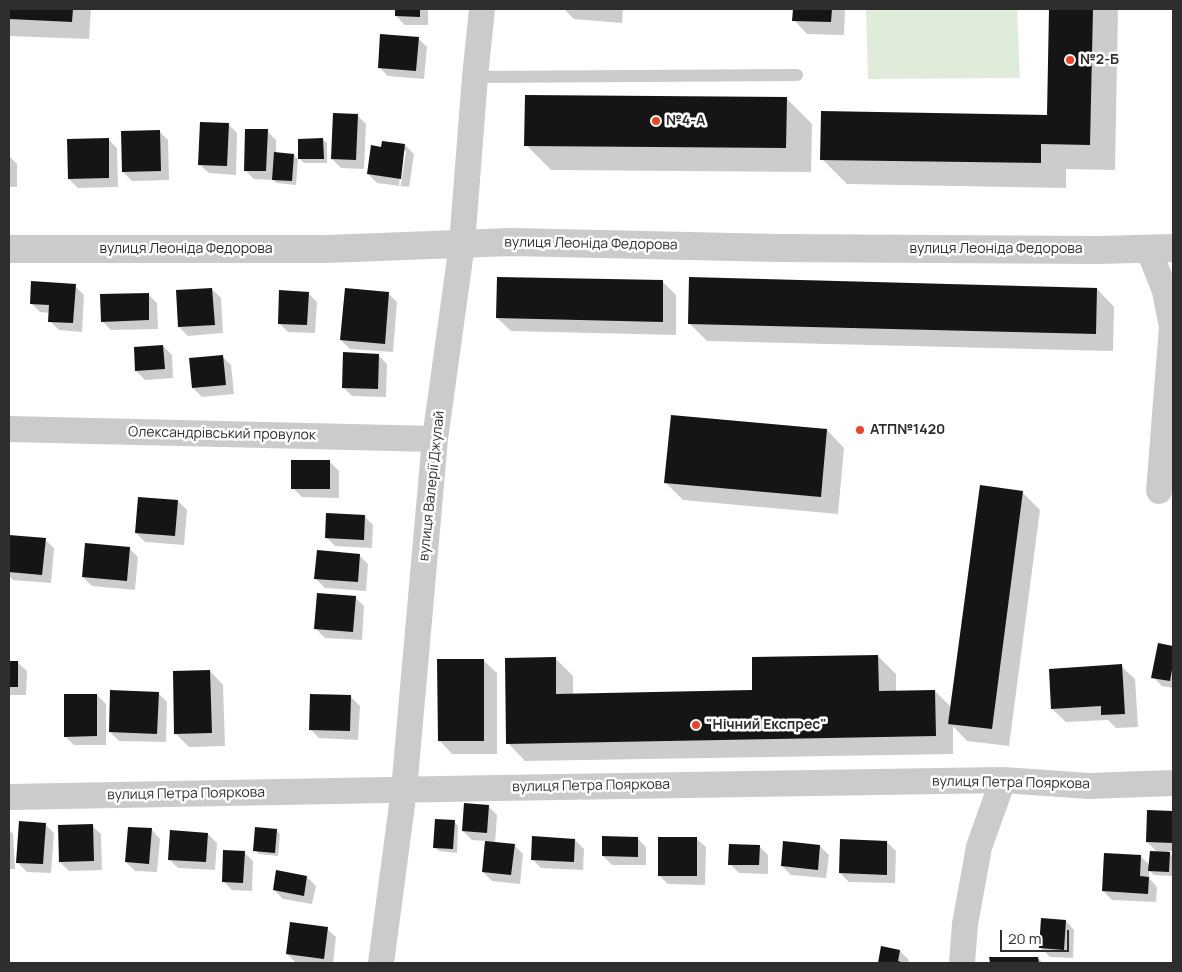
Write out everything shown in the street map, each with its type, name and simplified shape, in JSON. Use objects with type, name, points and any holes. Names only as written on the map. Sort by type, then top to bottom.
[{"type":"street","name":"вулиця Валерії Джулай","points":[[381,963],[404,790],[435,439],[462,244],[482,9]]},
{"type":"street","name":"вулиця Леоніда Федорова","points":[[9,249],[326,249],[521,242],[788,248],[1087,250],[1161,248]]},
{"type":"street","points":[[1159,491],[1172,327],[1165,291],[1161,248]]},
{"type":"street","name":"Олександрівський провулок","points":[[9,429],[435,439]]},
{"type":"street","points":[[962,963],[965,924],[979,847],[1003,780]]},
{"type":"street","name":"вулиця Петра Пояркова","points":[[9,797],[1003,780],[1088,786],[1173,783]]},
{"type":"lane","points":[[475,77],[797,75]]},
{"type":"green space","points":[[866,9],[1017,9],[1020,78],[868,79]]},
{"type":"building","points":[[9,9],[73,9],[72,22],[9,19]]},
{"type":"building","points":[[395,9],[420,9],[420,17],[395,16]]},
{"type":"building","points":[[793,9],[832,9],[831,22],[792,21]]},
{"type":"building","name":"№2-Б","points":[[1049,9],[1093,9],[1090,145],[1041,144],[1041,163],[820,160],[821,111],[1047,115]]},
{"type":"building","points":[[380,34],[419,37],[416,71],[378,68]]},
{"type":"building","name":"№4-А","points":[[525,95],[787,97],[786,148],[524,146]]},
{"type":"building","points":[[333,113],[358,114],[356,160],[331,159]]},
{"type":"building","points":[[200,122],[229,123],[227,166],[198,165]]},
{"type":"building","points":[[245,129],[268,129],[266,171],[244,171]]},
{"type":"building","points":[[160,130],[161,171],[122,172],[121,131]]},
{"type":"building","points":[[109,138],[109,178],[68,179],[67,139]]},
{"type":"building","points":[[323,138],[324,159],[298,159],[298,139]]},
{"type":"building","points":[[382,141],[405,144],[401,179],[367,174],[371,145],[381,147]]},
{"type":"building","points":[[274,152],[294,154],[292,181],[272,180]]},
{"type":"building","points":[[497,277],[663,280],[663,322],[496,318]]},
{"type":"building","points":[[689,277],[1097,288],[1096,334],[688,324]]},
{"type":"building","points":[[31,281],[76,284],[73,323],[48,322],[49,305],[30,304]]},
{"type":"building","points":[[212,288],[215,325],[178,327],[176,290]]},
{"type":"building","points":[[345,288],[389,292],[385,344],[340,340]]},
{"type":"building","points":[[279,290],[309,292],[307,325],[278,324]]},
{"type":"building","points":[[149,293],[149,320],[101,322],[100,294]]},
{"type":"building","points":[[163,345],[165,369],[135,371],[134,347]]},
{"type":"building","points":[[343,352],[379,354],[378,389],[342,388]]},
{"type":"building","points":[[223,355],[226,385],[192,388],[189,358]]},
{"type":"building","points":[[671,415],[827,429],[821,497],[664,483]]},
{"type":"building","points":[[291,460],[330,460],[330,489],[291,489]]},
{"type":"building","points":[[980,485],[1023,491],[992,729],[948,724]]},
{"type":"building","points":[[138,497],[178,500],[175,536],[135,533]]},
{"type":"building","points":[[326,513],[365,515],[364,540],[325,538]]},
{"type":"building","points":[[9,535],[46,538],[42,575],[9,572]]},
{"type":"building","points":[[85,543],[130,547],[127,581],[82,577]]},
{"type":"building","points":[[317,550],[360,554],[358,582],[314,579]]},
{"type":"building","points":[[317,593],[356,596],[353,632],[314,629]]},
{"type":"building","points":[[1158,643],[1173,646],[1173,664],[1170,681],[1151,678]]},
{"type":"building","points":[[878,655],[879,691],[935,690],[936,736],[506,744],[505,658],[556,657],[556,694],[752,690],[752,657]]},
{"type":"building","points":[[437,659],[484,659],[484,741],[438,741]]},
{"type":"building","points":[[9,661],[18,661],[18,687],[9,687]]},
{"type":"building","points":[[1122,664],[1125,714],[1101,715],[1101,706],[1051,709],[1049,669]]},
{"type":"building","points":[[210,670],[212,733],[174,734],[173,671]]},
{"type":"building","points":[[110,690],[159,692],[157,734],[109,732]]},
{"type":"building","points":[[64,694],[97,694],[97,736],[64,737]]},
{"type":"building","points":[[310,694],[351,695],[350,731],[309,730]]},
{"type":"building","points":[[464,803],[489,805],[487,833],[462,831]]},
{"type":"building","points":[[1147,810],[1173,811],[1173,843],[1146,842]]},
{"type":"building","points":[[435,819],[455,820],[453,849],[433,848]]},
{"type":"building","points":[[19,821],[46,823],[43,864],[16,863]]},
{"type":"building","points":[[93,824],[94,861],[59,862],[58,825]]},
{"type":"building","points":[[128,827],[152,828],[149,864],[125,862]]},
{"type":"building","points":[[255,827],[277,829],[275,853],[253,851]]},
{"type":"building","points":[[170,830],[208,833],[206,862],[168,860]]},
{"type":"building","points":[[532,836],[575,839],[574,862],[531,860]]},
{"type":"building","points":[[602,836],[638,837],[638,857],[602,856]]},
{"type":"building","points":[[658,837],[697,837],[697,876],[658,876]]},
{"type":"building","points":[[840,839],[887,841],[887,875],[839,873]]},
{"type":"building","points":[[485,841],[515,844],[511,875],[482,872]]},
{"type":"building","points":[[783,841],[820,845],[818,870],[781,866]]},
{"type":"building","points":[[729,844],[760,845],[759,865],[728,865]]},
{"type":"building","points":[[223,850],[245,851],[243,883],[222,882]]},
{"type":"building","points":[[1150,851],[1170,852],[1169,872],[1148,871]]},
{"type":"building","points":[[1104,853],[1141,855],[1140,876],[1149,877],[1148,894],[1102,891]]},
{"type":"building","points":[[276,870],[307,876],[304,896],[273,890]]},
{"type":"building","points":[[1041,918],[1066,920],[1064,950],[1039,948]]},
{"type":"building","points":[[290,922],[328,927],[324,959],[286,954]]},
{"type":"building","points":[[881,946],[900,950],[898,961],[904,963],[878,963]]},
{"type":"building","points":[[989,957],[1038,957],[1039,963],[990,963]]},
{"type":"place","name":"№2-Б","points":[[1070,60]]},
{"type":"place","name":"№4-А","points":[[656,121]]},
{"type":"place","name":"АТП№1420","points":[[860,430]]},
{"type":"place","name":"\"Нічний Експрес\"","points":[[696,725]]}]
